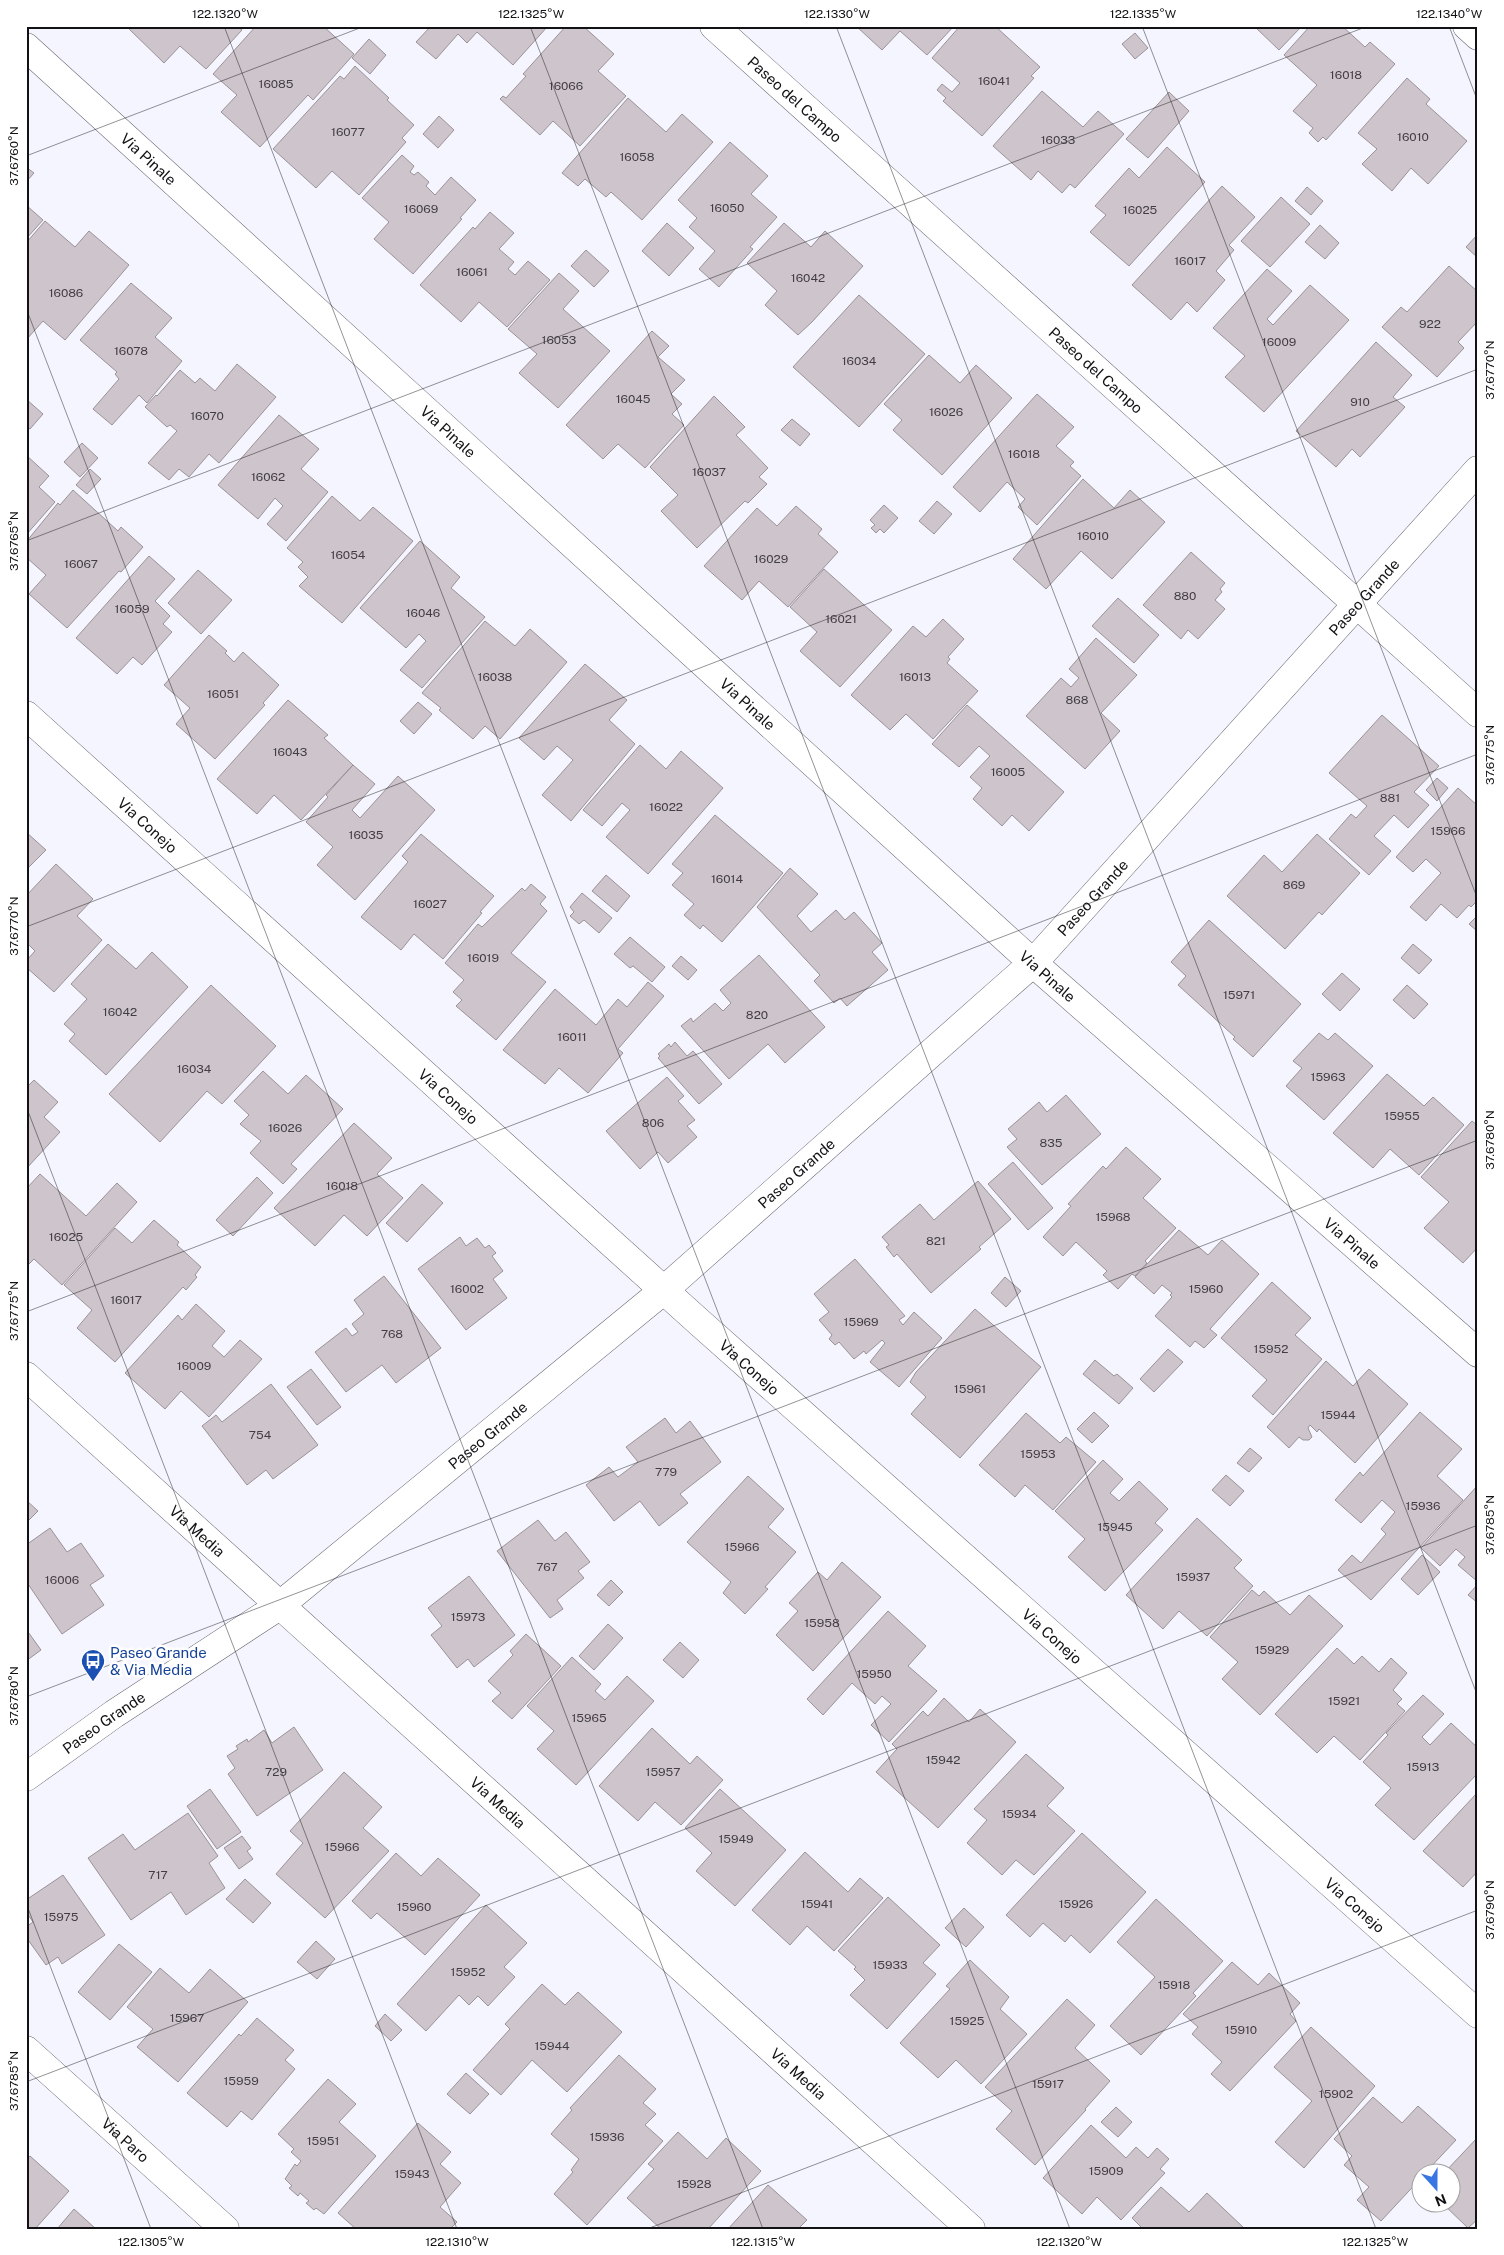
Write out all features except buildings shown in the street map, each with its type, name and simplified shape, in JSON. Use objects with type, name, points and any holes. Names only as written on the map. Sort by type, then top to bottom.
[{"type":"street","name":"Paseo del Campo","points":[[714,26],[1478,713]]},
{"type":"street","points":[[1467,26],[1478,36]]},
{"type":"street","name":"Via Pinale","points":[[26,47],[1033,963],[1478,1352]]},
{"type":"street","name":"Paseo Grande","points":[[26,1777],[114,1714],[279,1606],[664,1290],[1033,963],[1478,470]]},
{"type":"street","name":"Via Conejo","points":[[26,714],[664,1290],[1478,2014]]},
{"type":"street","name":"Via Media","points":[[26,1376],[971,2229]]},
{"type":"street","name":"Via Paro","points":[[26,2050],[225,2229]]},
{"type":"place","name":"Paseo Grande & Via Media","points":[[93,1682]]}]
